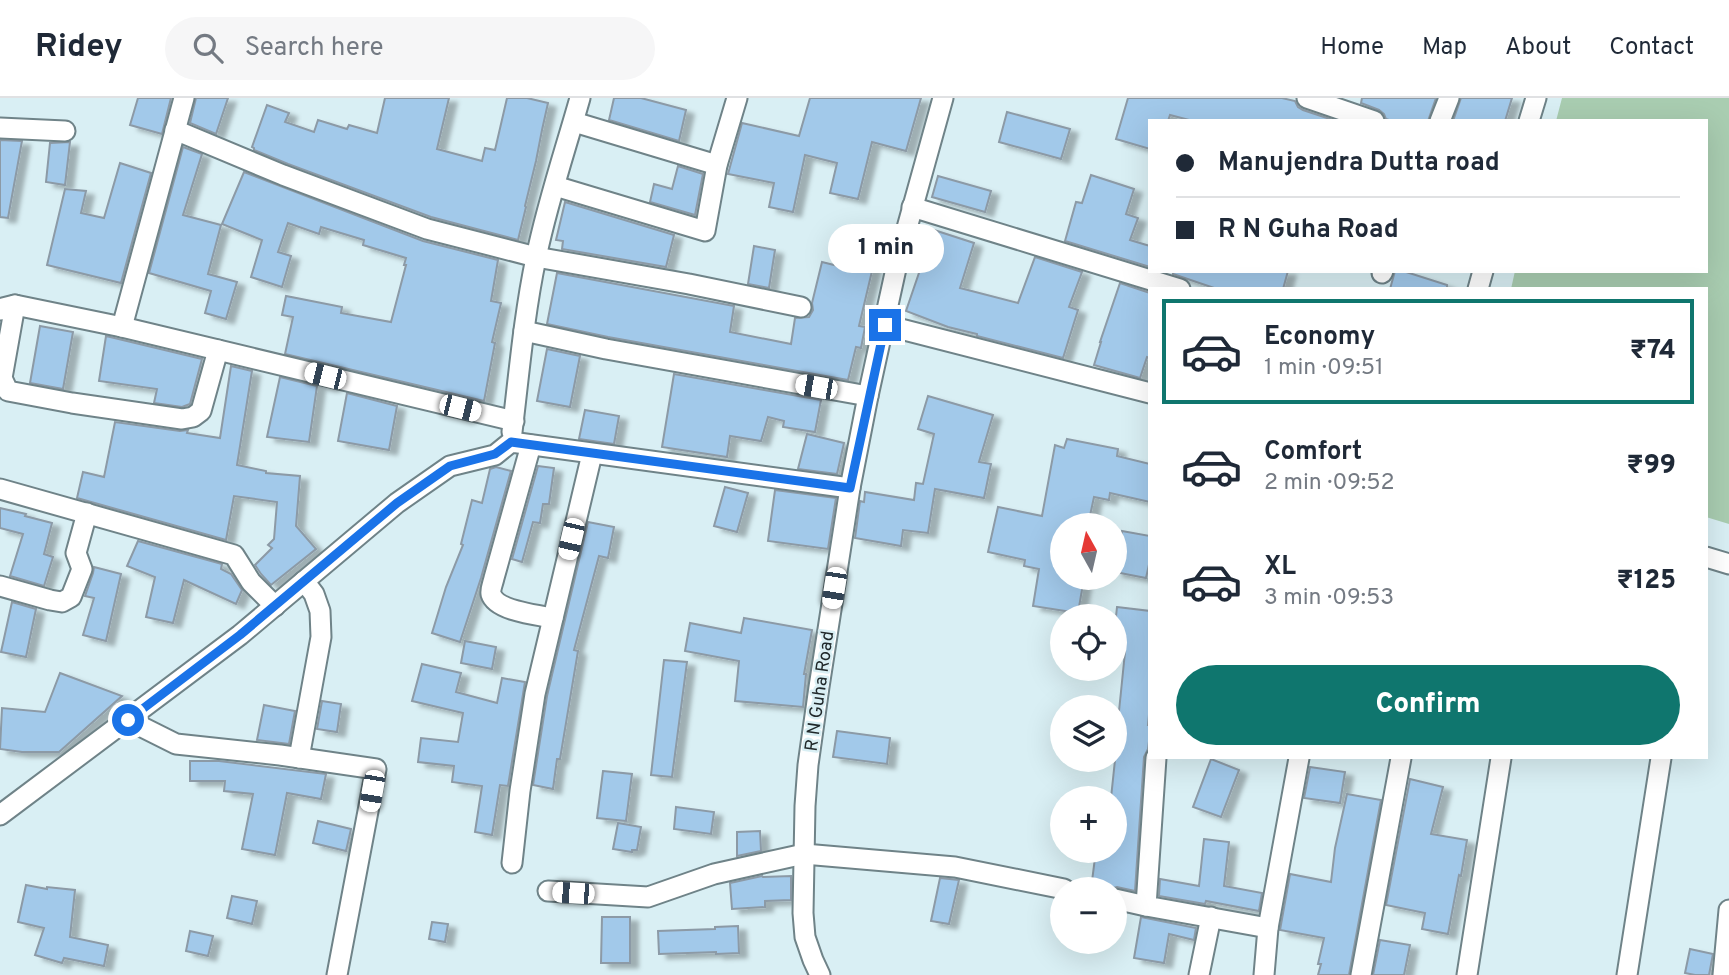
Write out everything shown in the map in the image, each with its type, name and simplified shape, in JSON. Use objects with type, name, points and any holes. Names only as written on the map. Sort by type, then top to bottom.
[{"type":"street","points":[[122,327],[184,98]]},
{"type":"street","points":[[553,618],[515,611],[495,601],[491,589],[521,444],[514,421],[536,257],[580,98]]},
{"type":"street","points":[[555,186],[705,231],[717,165],[737,98]]},
{"type":"street","name":"R N Guha Road","points":[[820,975],[805,937],[803,913],[808,765],[850,488],[897,264],[943,98]]},
{"type":"street","points":[[1307,98],[1368,119]]},
{"type":"street","points":[[1441,119],[1449,98]]},
{"type":"street","points":[[1531,119],[1536,98]]},
{"type":"street","points":[[574,122],[717,165]]},
{"type":"street","points":[[0,128],[65,131]]},
{"type":"street","points":[[175,130],[283,175],[427,229],[536,257],[801,307]]},
{"type":"street","points":[[912,207],[1173,287]]},
{"type":"street","points":[[218,350],[201,411],[193,417],[182,419],[8,391],[2,378],[8,307],[122,327],[218,350],[514,421]]},
{"type":"street","points":[[885,325],[1148,392]]},
{"type":"street","points":[[524,331],[606,349],[869,396]]},
{"type":"street","points":[[0,815],[240,635],[397,503],[450,466],[521,444],[850,488]]},
{"type":"street","points":[[512,863],[535,695],[592,454]]},
{"type":"street","points":[[0,489],[234,555],[251,582],[275,606]]},
{"type":"street","points":[[0,586],[62,602],[71,597],[82,569],[76,553],[87,513]]},
{"type":"street","points":[[1708,558],[1729,564]]},
{"type":"street","points":[[299,758],[321,637],[320,611],[314,594],[304,581]]},
{"type":"street","points":[[128,720],[176,744],[376,769],[337,975]]},
{"type":"street","points":[[1146,906],[1156,759]]},
{"type":"street","points":[[1264,975],[1268,928],[1299,759]]},
{"type":"street","points":[[1361,975],[1401,759]]},
{"type":"street","points":[[1467,975],[1501,759]]},
{"type":"street","points":[[1627,975],[1661,759]]},
{"type":"street","points":[[548,891],[648,897],[714,874],[804,854],[955,867],[1050,886]]},
{"type":"street","points":[[1127,902],[1268,928]]},
{"type":"street","points":[[1723,975],[1729,910]]},
{"type":"street","points":[[1199,975],[1211,917]]},
{"type":"green space","points":[[1562,98],[1729,98],[1729,524],[1708,518],[1708,287],[1511,287],[1515,273],[1708,273],[1708,119],[1557,119]]},
{"type":"building","points":[[138,98],[171,98],[162,134],[130,125]]},
{"type":"building","points":[[196,98],[228,98],[216,134],[190,123]]},
{"type":"building","points":[[385,98],[449,98],[437,149],[482,161],[485,148],[495,150],[507,98],[527,98],[548,103],[518,240],[431,217],[288,164],[252,147],[267,105],[289,113],[285,122],[314,132],[318,120],[347,129],[349,125],[377,133]]},
{"type":"building","points":[[614,98],[641,98],[686,110],[679,141],[609,120]]},
{"type":"building","points":[[810,98],[921,98],[906,151],[872,142],[858,199],[830,193],[837,163],[805,155],[793,212],[769,207],[774,183],[728,174],[742,123],[799,136]]},
{"type":"building","points":[[1128,98],[1282,98],[1295,101],[1303,110],[1330,119],[1185,119],[1170,115],[1169,119],[1148,119],[1148,148],[1116,139]]},
{"type":"building","points":[[1362,98],[1436,98],[1429,119],[1386,119],[1379,110],[1361,103]]},
{"type":"building","points":[[1461,98],[1512,98],[1506,119],[1454,119]]},
{"type":"building","points":[[1007,112],[1070,129],[1061,159],[999,142]]},
{"type":"building","points":[[0,140],[22,141],[8,218],[0,217]]},
{"type":"building","points":[[70,142],[65,185],[46,182],[50,143]]},
{"type":"building","points":[[183,147],[202,154],[183,215],[221,225],[208,274],[237,282],[226,319],[205,313],[211,291],[149,273]]},
{"type":"building","points":[[120,163],[151,173],[121,283],[47,265],[65,189],[86,191],[81,213],[104,218]]},
{"type":"building","points":[[678,166],[703,174],[695,215],[650,202],[654,184],[672,189]]},
{"type":"building","points":[[244,172],[423,241],[498,260],[491,301],[501,303],[492,342],[495,343],[484,401],[285,354],[293,317],[282,315],[286,296],[342,307],[341,313],[391,322],[406,258],[363,245],[364,240],[321,227],[319,234],[288,223],[278,252],[291,256],[282,287],[251,277],[262,240],[222,224]]},
{"type":"building","points":[[1091,175],[1134,189],[1126,214],[1138,218],[1130,240],[1148,245],[1148,266],[1065,241],[1076,202],[1082,203]]},
{"type":"building","points":[[938,176],[991,191],[985,212],[932,197]]},
{"type":"building","points":[[565,202],[674,235],[666,267],[562,249],[563,241],[556,240]]},
{"type":"building","points":[[865,229],[881,233],[859,326],[865,327],[861,348],[856,347],[848,380],[547,324],[557,273],[734,306],[730,332],[791,344],[795,318],[809,317],[813,310],[812,303],[822,262],[842,267],[849,235],[863,238]]},
{"type":"building","points":[[931,229],[974,243],[960,288],[1018,303],[1035,257],[1082,272],[1069,307],[1078,310],[1063,358],[977,336],[906,311]]},
{"type":"building","points":[[754,246],[775,250],[769,288],[748,284]]},
{"type":"building","points":[[1287,273],[1284,287],[1211,287],[1173,274]]},
{"type":"building","points":[[1394,273],[1409,273],[1447,285],[1447,287],[1391,287]]},
{"type":"building","points":[[1120,283],[1148,292],[1148,357],[1140,378],[1094,365]]},
{"type":"building","points":[[40,326],[73,332],[63,389],[30,383]]},
{"type":"building","points":[[106,336],[202,359],[190,404],[182,407],[154,403],[157,389],[99,381]]},
{"type":"building","points":[[547,349],[580,356],[570,407],[537,401]]},
{"type":"building","points":[[231,366],[252,371],[237,465],[266,473],[300,476],[296,526],[316,549],[271,585],[255,565],[272,548],[268,545],[274,539],[277,502],[234,496],[226,540],[77,498],[83,472],[104,477],[115,422],[188,430],[187,433],[220,438]]},
{"type":"building","points":[[674,374],[821,400],[815,432],[783,427],[784,421],[768,417],[761,441],[730,436],[727,457],[662,447]]},
{"type":"building","points":[[280,377],[317,386],[309,442],[267,437]]},
{"type":"building","points":[[347,393],[397,406],[389,450],[338,441]]},
{"type":"building","points":[[928,396],[993,415],[979,462],[991,464],[984,498],[935,489],[928,533],[903,530],[901,546],[855,538],[860,501],[864,502],[865,492],[914,500],[916,483],[923,484],[934,434],[918,429]]},
{"type":"building","points":[[585,410],[619,416],[614,444],[579,439]]},
{"type":"building","points":[[807,434],[844,443],[837,474],[798,469]]},
{"type":"building","points":[[1067,439],[1118,449],[1117,456],[1148,464],[1148,502],[1110,493],[1109,500],[1094,497],[1091,513],[1050,513],[1050,590],[1082,590],[1080,604],[1050,604],[1050,609],[1033,606],[1039,569],[1024,566],[1025,560],[988,552],[998,507],[1042,516],[1055,445],[1064,448]]},
{"type":"building","points":[[538,466],[554,468],[549,504],[543,504],[540,523],[533,522],[522,562],[512,559]]},
{"type":"building","points":[[496,467],[511,471],[460,642],[432,633],[463,545],[461,544],[472,500],[482,503],[490,469]]},
{"type":"building","points":[[725,487],[748,493],[737,532],[714,526]]},
{"type":"building","points":[[775,490],[836,498],[828,549],[768,541]]},
{"type":"building","points":[[0,508],[52,523],[44,554],[53,557],[44,586],[10,576],[23,534],[0,528]]},
{"type":"building","points":[[588,522],[614,527],[608,558],[599,556],[574,650],[578,651],[553,789],[533,785],[547,696]]},
{"type":"building","points":[[1127,532],[1148,536],[1146,578],[1127,574]]},
{"type":"building","points":[[138,541],[222,564],[221,569],[231,574],[242,590],[236,604],[184,580],[173,623],[146,617],[155,577],[127,566]]},
{"type":"building","points":[[94,567],[121,574],[106,641],[83,635],[94,598],[85,596]]},
{"type":"building","points":[[12,602],[36,609],[26,657],[1,652]]},
{"type":"building","points":[[1127,608],[1148,611],[1148,749],[1144,757],[1135,891],[1127,889],[1127,877],[1093,877],[1094,863],[1127,863],[1127,786],[1112,786],[1114,772],[1127,772],[1127,695],[1121,695],[1122,681],[1127,681]]},
{"type":"building","points":[[744,618],[812,630],[804,674],[803,707],[735,701],[739,661],[685,651],[690,623],[741,633]]},
{"type":"building","points":[[465,641],[496,647],[492,669],[461,663]]},
{"type":"building","points":[[664,660],[687,662],[672,777],[651,775]]},
{"type":"building","points":[[422,664],[461,673],[456,692],[497,703],[502,678],[525,682],[508,786],[500,785],[492,835],[475,832],[482,786],[452,782],[454,766],[418,762],[421,738],[458,742],[463,713],[412,701]]},
{"type":"building","points":[[60,673],[122,696],[59,752],[0,749],[2,708],[45,712]]},
{"type":"building","points":[[322,701],[341,704],[337,732],[317,729]]},
{"type":"building","points":[[264,705],[295,711],[289,744],[257,740]]},
{"type":"building","points":[[837,731],[890,738],[887,764],[833,757]]},
{"type":"building","points":[[1211,759],[1239,770],[1221,817],[1193,807]]},
{"type":"building","points":[[190,761],[219,761],[326,774],[321,799],[287,793],[275,855],[242,849],[253,794],[224,791],[225,781],[190,781]]},
{"type":"building","points":[[1310,767],[1345,772],[1340,803],[1304,798]]},
{"type":"building","points":[[603,771],[632,774],[626,821],[597,818]]},
{"type":"building","points":[[1410,779],[1443,787],[1431,834],[1467,840],[1448,934],[1422,929],[1425,913],[1386,905]]},
{"type":"building","points":[[1347,794],[1381,800],[1349,975],[1318,975],[1324,938],[1280,930],[1290,874],[1331,882],[1335,848]]},
{"type":"building","points":[[676,807],[714,812],[711,834],[674,829]]},
{"type":"building","points":[[318,821],[351,829],[346,851],[313,843]]},
{"type":"building","points":[[618,823],[641,827],[637,850],[632,852],[613,849]]},
{"type":"building","points":[[760,831],[761,851],[737,856],[737,832]]},
{"type":"building","points":[[1204,839],[1229,842],[1224,886],[1262,893],[1259,911],[1159,896],[1160,879],[1199,886]]},
{"type":"building","points":[[762,876],[791,876],[791,900],[765,901],[765,907],[732,909],[730,883]]},
{"type":"building","points":[[940,878],[959,880],[949,924],[931,921]]},
{"type":"building","points":[[26,885],[75,890],[70,937],[108,945],[104,966],[64,958],[62,963],[35,955],[44,928],[18,922]]},
{"type":"building","points":[[232,896],[257,901],[252,924],[227,918]]},
{"type":"building","points":[[602,917],[630,917],[630,963],[601,963]]},
{"type":"building","points":[[1141,917],[1196,928],[1194,940],[1169,934],[1164,963],[1134,958]]},
{"type":"building","points":[[432,922],[448,924],[445,942],[429,939]]},
{"type":"building","points":[[738,926],[739,953],[659,954],[658,931]]},
{"type":"building","points":[[190,931],[213,936],[208,956],[186,951]]},
{"type":"building","points":[[1380,940],[1410,945],[1404,975],[1373,975]]},
{"type":"building","points":[[1690,949],[1713,954],[1709,975],[1685,973]]},
{"type":"route","points":[[128,720],[240,635],[397,503],[450,466],[495,454],[511,442],[850,488],[885,325]]}]
